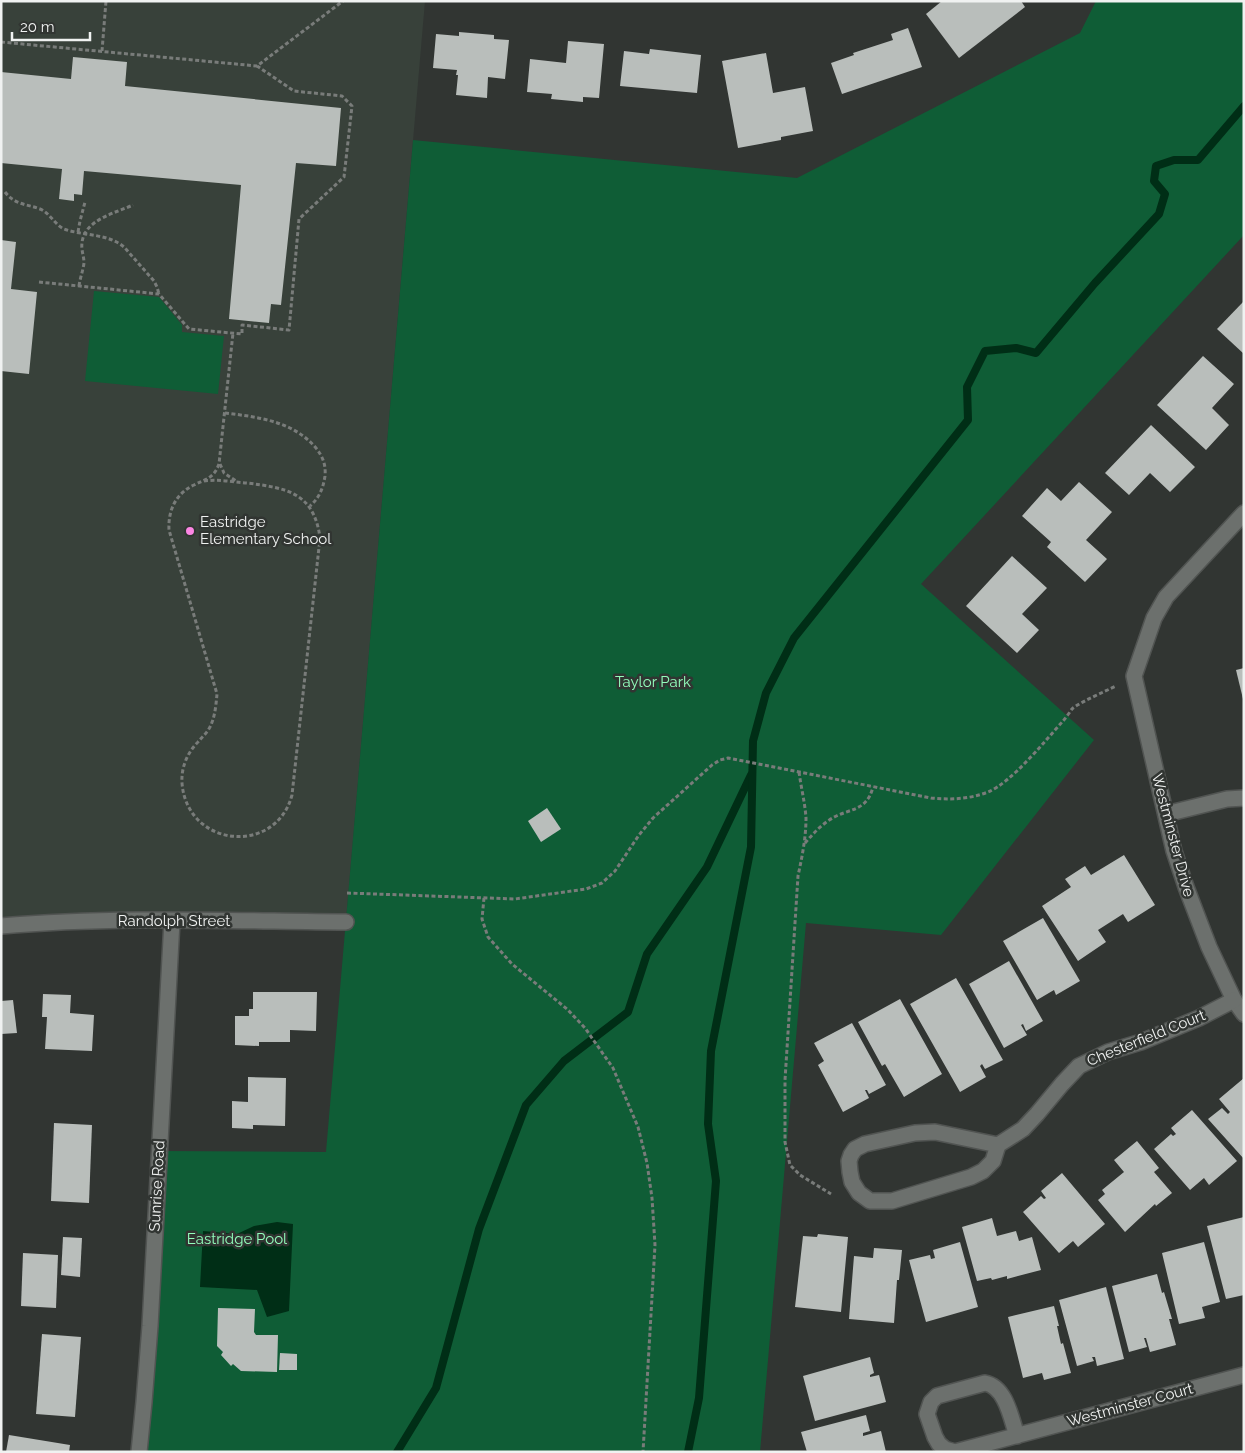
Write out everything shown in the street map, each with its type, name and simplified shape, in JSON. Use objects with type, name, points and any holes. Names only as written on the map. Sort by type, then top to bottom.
[{"type":"street","points":[[1134,676],[1154,618],[1166,597],[1244,513]]},
{"type":"street","name":"Westminster Drive","points":[[1134,676],[1174,851],[1197,918],[1234,1000],[1244,1014]]},
{"type":"street","points":[[1166,814],[1227,799],[1244,798]]},
{"type":"street","name":"Sunrise Road","points":[[139,1452],[150,1326],[172,921]]},
{"type":"street","name":"Randolph Street","points":[[1,926],[70,922],[346,922]]},
{"type":"street","name":"Chesterfield Court","points":[[998,1145],[934,1132],[915,1132],[865,1144],[850,1155],[852,1182],[860,1193],[870,1201],[892,1201],[971,1177],[983,1171],[993,1161],[998,1145],[1022,1129],[1079,1066],[1108,1052],[1141,1042],[1199,1018],[1234,1000]]},
{"type":"street","name":"Westminster Court","points":[[1016,1436],[1004,1400],[998,1388],[991,1384],[985,1383],[937,1396],[931,1402],[927,1414],[939,1444],[945,1449],[955,1452],[1016,1436],[1244,1375]]},
{"type":"path","points":[[102,52],[106,1]]},
{"type":"path","points":[[257,66],[343,1]]},
{"type":"path","points":[[1,42],[257,66],[294,90],[342,96],[352,106],[344,177],[299,219],[289,330],[242,325],[242,334],[188,329],[159,294],[154,282],[124,247],[112,240],[62,228],[46,213],[17,203],[5,192]]},
{"type":"path","points":[[78,232],[84,202]]},
{"type":"path","points":[[80,286],[84,264],[82,249],[84,233],[93,224],[106,216],[133,205]]},
{"type":"path","points":[[40,282],[159,294]]},
{"type":"path","points":[[204,481],[239,482],[286,489],[310,506],[319,527],[320,548],[290,804],[284,814],[266,830],[258,834],[234,837],[211,830],[201,824],[191,813],[184,795],[182,776],[187,758],[191,750],[210,728],[218,694],[170,537],[168,524],[172,506],[178,497],[185,490],[212,476],[220,464],[233,333]]},
{"type":"path","points":[[225,413],[258,417],[283,425],[295,430],[312,443],[322,458],[325,474],[321,492],[316,501],[310,506]]},
{"type":"path","points":[[220,464],[224,473],[239,482]]},
{"type":"path","points":[[347,893],[515,899],[586,889],[602,883],[615,871],[653,818],[712,765],[728,758],[931,798],[948,800],[989,792],[1013,775],[1073,708],[1134,676]]},
{"type":"path","points":[[799,772],[806,819],[798,876],[785,1080],[785,1142],[790,1165],[800,1175],[831,1194]]},
{"type":"path","points":[[804,843],[828,821],[865,804],[870,797],[873,787]]},
{"type":"path","points":[[484,898],[482,919],[488,937],[512,964],[567,1009],[586,1028],[613,1068],[638,1126],[647,1163],[652,1198],[655,1245],[643,1452]]},
{"type":"shaded area","name":"Eastridge Elementary School","points":[[1,1],[425,1],[346,922],[1,926]]},
{"type":"shaded area","points":[[277,1222],[293,1224],[289,1311],[267,1317],[257,1290],[200,1287],[203,1231],[237,1234],[254,1226]]},
{"type":"green space","name":"Taylor Park","points":[[1096,1],[1244,1],[1244,235],[921,584],[1094,740],[941,935],[806,923],[760,1452],[139,1452],[159,1151],[326,1152],[413,140],[797,178],[1080,33]]},
{"type":"green space","points":[[94,291],[159,297],[182,325],[182,332],[224,336],[218,394],[85,381]]},
{"type":"building","points":[[942,1],[1021,1],[1025,7],[959,58],[926,14]]},
{"type":"building","points":[[908,28],[922,67],[842,94],[831,63],[854,55],[853,53],[893,40],[891,34]]},
{"type":"building","points":[[459,32],[494,35],[494,39],[509,40],[505,79],[488,77],[487,98],[456,95],[457,70],[433,68],[436,34],[459,36]]},
{"type":"building","points":[[568,41],[604,44],[599,98],[583,97],[583,102],[551,99],[552,94],[527,92],[530,59],[566,63]]},
{"type":"building","points":[[650,49],[701,55],[697,93],[620,86],[624,51],[649,54]]},
{"type":"building","points":[[766,53],[773,93],[805,87],[813,131],[781,137],[781,140],[738,148],[722,61]]},
{"type":"building","points":[[73,57],[127,62],[125,86],[341,108],[336,166],[296,163],[281,305],[271,304],[269,323],[229,319],[241,185],[84,171],[82,195],[74,194],[74,201],[59,199],[62,169],[1,163],[1,72],[71,79]]},
{"type":"building","points":[[1,240],[16,242],[11,289],[37,292],[29,374],[1,371]]},
{"type":"building","points":[[1244,301],[1244,354],[1217,329]]},
{"type":"building","points":[[1203,356],[1234,384],[1212,408],[1229,425],[1206,450],[1157,405]]},
{"type":"building","points":[[1151,425],[1195,467],[1170,492],[1150,473],[1129,495],[1105,473]]},
{"type":"building","points":[[1079,482],[1112,512],[1086,540],[1107,559],[1085,582],[1047,547],[1051,542],[1022,516],[1047,488],[1061,501]]},
{"type":"building","points":[[1012,556],[1047,588],[1022,614],[1039,630],[1017,653],[966,606]]},
{"type":"building","points":[[1244,668],[1244,699],[1243,699],[1236,670]]},
{"type":"building","points":[[547,808],[561,829],[541,842],[528,821]]},
{"type":"building","points":[[1124,855],[1155,905],[1128,922],[1123,914],[1098,930],[1106,942],[1078,961],[1042,906],[1071,887],[1065,879],[1085,866],[1091,875]]},
{"type":"building","points":[[1043,918],[1080,981],[1056,995],[1054,990],[1037,1000],[1003,941]]},
{"type":"building","points":[[1009,961],[1043,1021],[1026,1031],[1023,1024],[1021,1025],[1027,1035],[1004,1048],[969,984]]},
{"type":"building","points":[[956,978],[1003,1060],[985,1069],[982,1064],[980,1066],[986,1077],[960,1092],[910,1004]]},
{"type":"building","points":[[253,992],[317,992],[316,1031],[290,1030],[290,1042],[259,1042],[259,1046],[235,1045],[235,1016],[249,1016],[249,1009],[253,1009]]},
{"type":"building","points":[[43,994],[71,995],[70,1013],[94,1015],[92,1051],[45,1049],[47,1017],[42,1017]]},
{"type":"building","points":[[900,999],[942,1074],[904,1097],[885,1064],[882,1066],[858,1022]]},
{"type":"building","points":[[13,1000],[17,1033],[1,1034],[1,1001]]},
{"type":"building","points":[[852,1023],[886,1085],[869,1094],[865,1090],[869,1098],[843,1112],[818,1065],[824,1061],[814,1043]]},
{"type":"building","points":[[248,1077],[286,1078],[285,1126],[253,1125],[253,1129],[232,1128],[232,1101],[248,1102]]},
{"type":"building","points":[[1244,1078],[1244,1159],[1208,1119],[1222,1108],[1228,1114],[1230,1112],[1219,1099]]},
{"type":"building","points":[[1192,1110],[1237,1161],[1209,1185],[1204,1178],[1190,1190],[1154,1149],[1171,1134],[1173,1136],[1176,1134],[1171,1128]]},
{"type":"building","points":[[54,1123],[92,1125],[89,1203],[51,1201]]},
{"type":"building","points":[[1137,1141],[1159,1168],[1154,1172],[1172,1193],[1156,1206],[1155,1204],[1125,1232],[1098,1200],[1105,1194],[1102,1190],[1124,1172],[1114,1160]]},
{"type":"building","points":[[1062,1173],[1105,1224],[1078,1247],[1073,1241],[1059,1253],[1023,1212],[1041,1196],[1044,1199],[1046,1198],[1041,1191]]},
{"type":"building","points":[[1244,1217],[1244,1295],[1226,1299],[1207,1226]]},
{"type":"building","points":[[992,1218],[997,1236],[1016,1231],[1019,1241],[1032,1237],[1041,1270],[1007,1279],[1007,1276],[977,1281],[962,1227]]},
{"type":"building","points":[[818,1234],[848,1237],[841,1312],[795,1307],[803,1236],[817,1237]]},
{"type":"building","points":[[63,1237],[82,1238],[80,1277],[61,1275]]},
{"type":"building","points":[[960,1242],[978,1307],[926,1322],[909,1260],[930,1255],[931,1259],[935,1258],[933,1250]]},
{"type":"building","points":[[1204,1242],[1220,1302],[1202,1307],[1205,1318],[1179,1324],[1162,1253]]},
{"type":"building","points":[[874,1248],[902,1250],[899,1280],[897,1280],[894,1323],[849,1319],[854,1256],[873,1258]]},
{"type":"building","points":[[23,1253],[58,1255],[56,1308],[21,1306]]},
{"type":"building","points":[[1157,1274],[1172,1319],[1169,1319],[1176,1345],[1150,1352],[1146,1338],[1144,1338],[1147,1347],[1129,1352],[1112,1286]]},
{"type":"building","points":[[1106,1287],[1124,1359],[1097,1366],[1095,1357],[1092,1357],[1094,1361],[1077,1366],[1059,1300]]},
{"type":"building","points":[[1054,1306],[1061,1344],[1063,1343],[1071,1373],[1044,1380],[1042,1373],[1023,1378],[1008,1317]]},
{"type":"building","points":[[218,1308],[255,1309],[254,1332],[256,1335],[278,1335],[277,1372],[241,1371],[233,1364],[231,1366],[221,1355],[223,1352],[217,1346]]},
{"type":"building","points":[[42,1334],[81,1337],[75,1417],[36,1414]]},
{"type":"building","points":[[280,1353],[297,1354],[297,1370],[279,1370]]},
{"type":"building","points":[[870,1357],[874,1373],[870,1377],[879,1375],[886,1402],[815,1421],[803,1376]]},
{"type":"building","points":[[866,1415],[870,1431],[863,1433],[863,1436],[881,1431],[886,1452],[807,1452],[801,1432]]},
{"type":"building","points":[[9,1435],[70,1445],[69,1452],[6,1452]]},
{"type":"waterway","points":[[688,1452],[699,1398],[716,1181],[708,1124],[711,1051],[751,847],[753,741],[766,693],[794,638],[968,420],[967,387],[985,351],[1016,348],[1036,353],[1095,283],[1159,214],[1165,194],[1154,181],[1156,166],[1174,160],[1198,160],[1244,106]]},
{"type":"waterway","points":[[397,1452],[436,1388],[479,1229],[526,1105],[564,1061],[628,1012],[647,954],[707,867],[751,775]]},
{"type":"place","name":"Eastridge Elementary School","points":[[190,531]]},
{"type":"park label","name":"Eastridge Pool","points":[[237,1239]]}]
